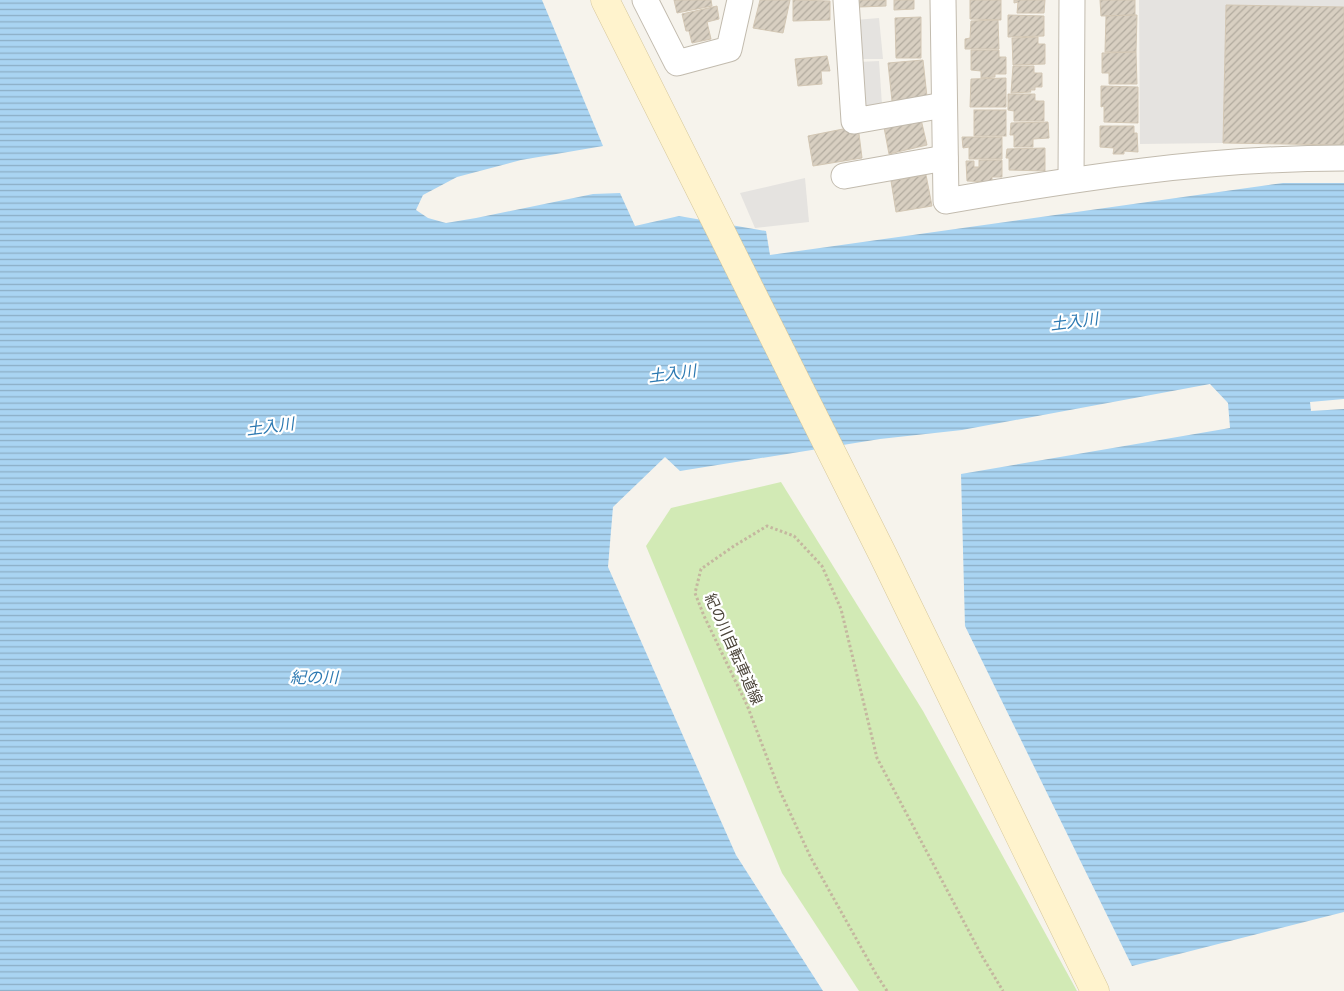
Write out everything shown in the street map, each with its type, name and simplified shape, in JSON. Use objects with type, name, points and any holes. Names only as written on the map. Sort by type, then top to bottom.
[{"type":"street","points":[[605,0],[883,555],[1095,991]]},
{"type":"street","points":[[645,0],[678,63],[729,50],[740,0]]},
{"type":"street","points":[[846,0],[854,122],[944,105]]},
{"type":"street","points":[[943,0],[946,202],[1071,180],[1181,166],[1300,158],[1344,158]]},
{"type":"street","points":[[1071,180],[1072,0]]},
{"type":"street","points":[[844,176],[945,158]]},
{"type":"path","name":"紀の川自転車道線","points":[[887,991],[811,858],[779,790],[747,705],[704,616],[695,593],[701,569],[734,546],[768,526],[794,536],[822,566],[841,609],[877,758],[982,956],[1003,991]]},
{"type":"green space","points":[[781,482],[923,711],[1077,991],[859,991],[782,873],[646,546],[671,508]]},
{"type":"shaded area","points":[[1139,0],[1344,0],[1344,7],[1226,5],[1223,143],[1140,144]]},
{"type":"shaded area","points":[[879,18],[883,59],[859,59],[855,20]]},
{"type":"shaded area","points":[[879,61],[882,105],[863,109],[858,62]]},
{"type":"shaded area","points":[[805,178],[809,222],[755,228],[740,193]]},
{"type":"water","name":"紀の川","points":[[0,0],[542,0],[603,146],[521,160],[457,177],[423,195],[416,210],[428,218],[446,223],[593,194],[620,193],[635,226],[679,216],[766,231],[770,255],[1283,183],[1344,183],[1344,399],[1310,402],[1311,411],[1344,409],[1344,912],[1132,966],[965,626],[961,474],[1230,428],[1228,403],[1210,384],[962,430],[880,439],[680,471],[665,457],[613,507],[608,567],[736,855],[823,991],[0,991]]},
{"type":"building","points":[[674,0],[711,0],[712,6],[677,13]]},
{"type":"building","points":[[760,0],[790,0],[783,33],[753,28]]},
{"type":"building","points":[[793,0],[830,1],[830,20],[793,21]]},
{"type":"building","points":[[859,0],[886,0],[886,6],[859,7]]},
{"type":"building","points":[[894,0],[914,0],[914,9],[894,10]]},
{"type":"building","points":[[970,0],[1001,0],[1001,20],[970,19]]},
{"type":"building","points":[[1014,0],[1045,0],[1044,13],[1017,13],[1018,2],[1014,3]]},
{"type":"building","points":[[1100,0],[1135,0],[1135,15],[1101,16]]},
{"type":"building","points":[[1226,5],[1344,7],[1344,145],[1223,143]]},
{"type":"building","points":[[717,6],[719,19],[707,22],[711,39],[692,43],[689,31],[686,31],[682,14]]},
{"type":"building","points":[[1008,15],[1044,16],[1044,36],[1008,37]]},
{"type":"building","points":[[1137,15],[1136,52],[1105,52],[1106,16]]},
{"type":"building","points":[[921,17],[921,58],[896,58],[895,18]]},
{"type":"building","points":[[998,20],[999,49],[965,49],[965,39],[970,38],[971,21]]},
{"type":"building","points":[[1038,37],[1038,44],[1045,44],[1045,64],[1013,65],[1012,38]]},
{"type":"building","points":[[971,50],[999,50],[999,57],[1006,57],[1006,74],[995,74],[995,77],[981,78],[981,71],[971,70]]},
{"type":"building","points":[[1136,52],[1137,84],[1109,84],[1109,73],[1102,73],[1102,53]]},
{"type":"building","points":[[827,56],[830,71],[821,71],[822,84],[798,86],[795,59]]},
{"type":"building","points":[[923,60],[927,97],[892,101],[888,63]]},
{"type":"building","points":[[1013,66],[1034,66],[1034,73],[1042,73],[1042,87],[1035,87],[1035,90],[1030,90],[1031,92],[1011,93]]},
{"type":"building","points":[[1006,78],[1006,107],[970,107],[971,79]]},
{"type":"building","points":[[1101,86],[1138,87],[1138,123],[1104,122],[1104,106],[1101,107]]},
{"type":"building","points":[[1008,94],[1035,94],[1035,101],[1044,101],[1044,121],[1014,121],[1014,111],[1008,110]]},
{"type":"building","points":[[974,110],[1006,110],[1006,136],[974,136]]},
{"type":"building","points":[[920,115],[927,145],[889,154],[883,122]]},
{"type":"building","points":[[1048,122],[1049,138],[1033,139],[1033,147],[1014,147],[1014,135],[1010,135],[1011,123]]},
{"type":"building","points":[[858,126],[862,158],[813,166],[808,136]]},
{"type":"building","points":[[1100,126],[1134,126],[1134,133],[1137,133],[1138,152],[1124,151],[1124,154],[1113,154],[1114,148],[1100,147]]},
{"type":"building","points":[[962,137],[1002,137],[1002,159],[969,159],[969,147],[963,148]]},
{"type":"building","points":[[1045,148],[1045,171],[1009,170],[1009,158],[1006,158],[1007,149]]},
{"type":"building","points":[[979,160],[1002,160],[1002,177],[992,177],[992,182],[967,181],[966,161],[974,161],[974,167],[979,167]]},
{"type":"building","points":[[926,175],[932,206],[896,212],[891,181]]},
{"type":"water label","name":"土入川","points":[[1074,321]]},
{"type":"water label","name":"土入川","points":[[672,373]]},
{"type":"water label","name":"土入川","points":[[270,426]]}]
